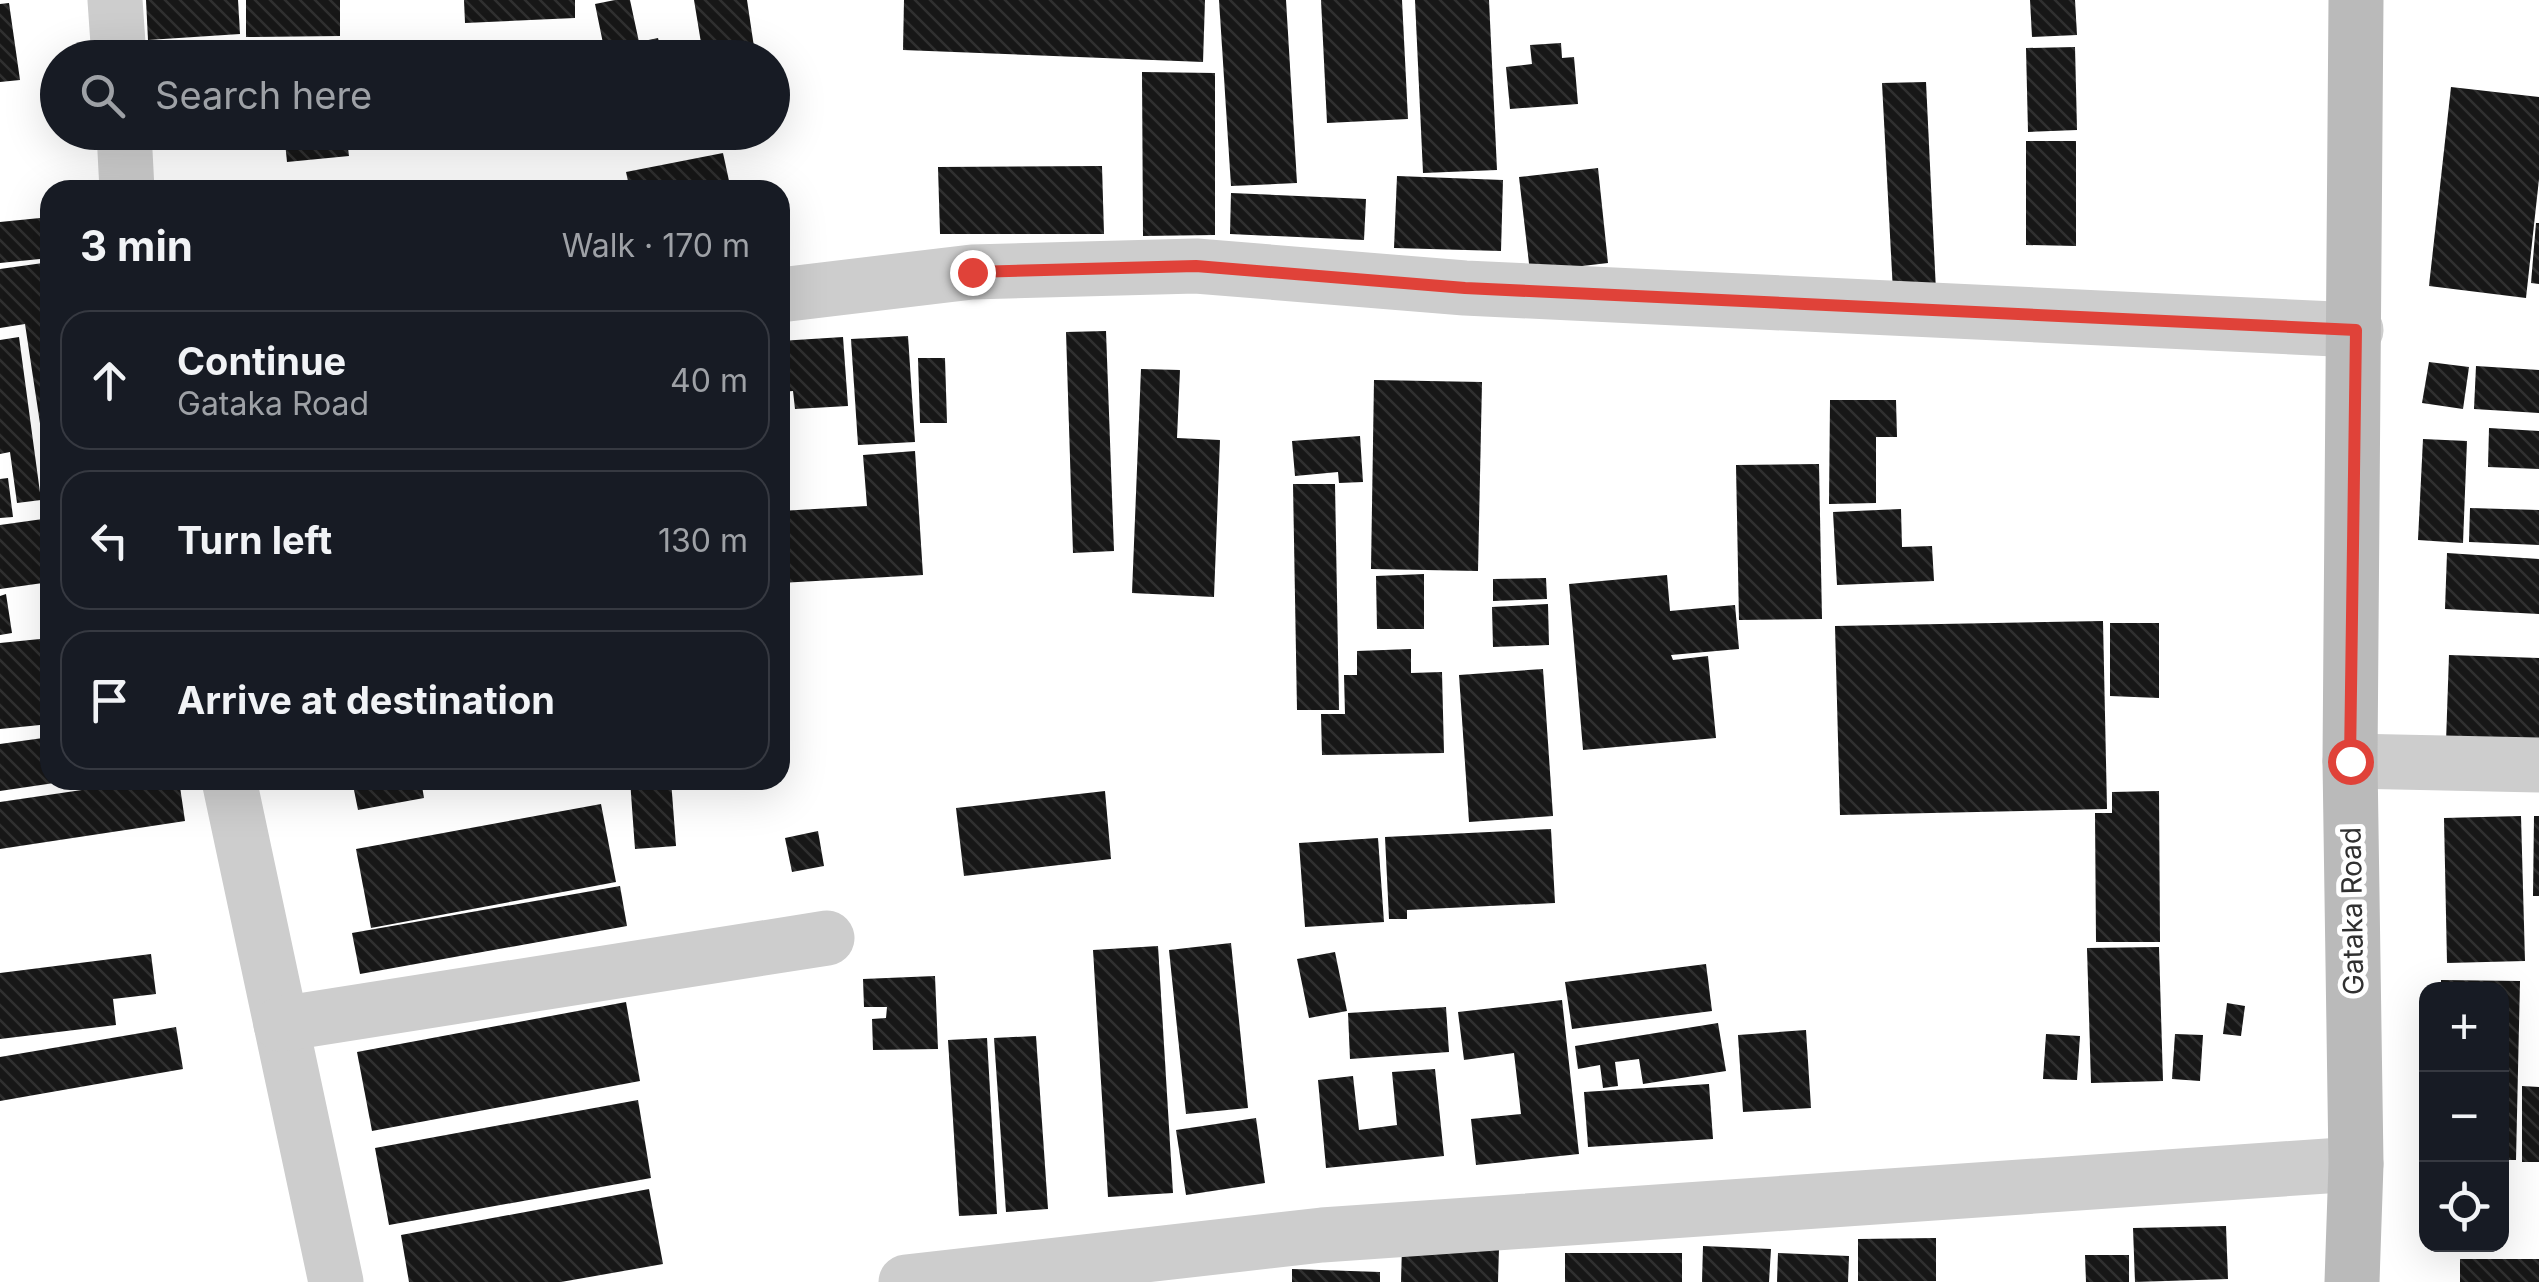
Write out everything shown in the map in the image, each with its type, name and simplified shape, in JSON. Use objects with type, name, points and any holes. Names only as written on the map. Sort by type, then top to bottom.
[{"type":"street","points":[[115,0],[118,40]]},
{"type":"street","name":"Gataka Road","points":[[2352,1282],[2356,1164],[2350,761],[2356,0]]},
{"type":"street","points":[[125,150],[127,180]]},
{"type":"street","points":[[790,294],[972,272],[1196,266],[1465,288],[2356,330]]},
{"type":"street","points":[[2350,761],[2539,765]]},
{"type":"street","points":[[231,790],[336,1282]]},
{"type":"street","points":[[281,1024],[827,938]]},
{"type":"street","points":[[906,1282],[1322,1235],[2356,1164]]},
{"type":"building","points":[[146,0],[238,0],[240,34],[148,40]]},
{"type":"building","points":[[246,0],[340,0],[340,36],[246,37]]},
{"type":"building","points":[[464,0],[575,0],[575,18],[465,23]]},
{"type":"building","points":[[630,0],[639,40],[602,40],[595,4]]},
{"type":"building","points":[[694,0],[747,0],[753,40],[701,40]]},
{"type":"building","points":[[904,0],[1205,0],[1203,62],[903,50]]},
{"type":"building","points":[[1219,0],[1286,0],[1297,183],[1231,186]]},
{"type":"building","points":[[1321,0],[1402,0],[1408,119],[1327,123]]},
{"type":"building","points":[[1415,0],[1489,0],[1497,170],[1423,173]]},
{"type":"building","points":[[2030,0],[2075,0],[2077,35],[2032,37]]},
{"type":"building","points":[[9,3],[20,80],[0,82],[0,4]]},
{"type":"building","points":[[1561,43],[1562,58],[1574,57],[1578,104],[1510,109],[1506,67],[1532,64],[1530,45]]},
{"type":"building","points":[[2075,47],[2077,130],[2028,132],[2026,48]]},
{"type":"building","points":[[1142,72],[1215,73],[1215,235],[1143,236]]},
{"type":"building","points":[[1926,82],[1936,291],[1893,292],[1882,83]]},
{"type":"building","points":[[2451,87],[2539,97],[2539,179],[2526,298],[2429,286]]},
{"type":"building","points":[[2026,141],[2076,141],[2076,246],[2026,245]]},
{"type":"building","points":[[286,150],[348,150],[349,156],[287,162]]},
{"type":"building","points":[[723,153],[729,180],[628,180],[626,172]]},
{"type":"building","points":[[1102,166],[1104,234],[940,234],[938,167]]},
{"type":"building","points":[[1598,168],[1608,263],[1530,272],[1519,177]]},
{"type":"building","points":[[1397,176],[1503,180],[1501,251],[1394,248]]},
{"type":"building","points":[[1231,193],[1366,199],[1364,240],[1230,234]]},
{"type":"building","points":[[40,218],[40,259],[0,263],[0,222]]},
{"type":"building","points":[[2539,223],[2539,284],[2531,283]]},
{"type":"building","points":[[40,263],[40,424],[25,324],[0,328],[0,269]]},
{"type":"building","points":[[1106,331],[1114,551],[1073,553],[1066,332]]},
{"type":"building","points":[[908,336],[915,442],[858,445],[851,339]]},
{"type":"building","points":[[19,337],[40,500],[17,503],[10,452],[0,454],[0,340]]},
{"type":"building","points":[[843,337],[848,406],[795,409],[790,391],[790,340]]},
{"type":"building","points":[[918,358],[945,358],[947,423],[920,423]]},
{"type":"building","points":[[2429,362],[2469,367],[2463,409],[2422,403]]},
{"type":"building","points":[[2476,366],[2539,370],[2539,413],[2474,409]]},
{"type":"building","points":[[1141,369],[1180,370],[1177,438],[1220,440],[1214,597],[1132,593]]},
{"type":"building","points":[[1374,380],[1482,382],[1478,571],[1371,569]]},
{"type":"building","points":[[1830,400],[1896,400],[1897,437],[1876,437],[1876,503],[1829,504]]},
{"type":"building","points":[[2489,428],[2539,431],[2539,469],[2488,467]]},
{"type":"building","points":[[1360,436],[1363,482],[1339,483],[1338,472],[1295,476],[1292,441]]},
{"type":"building","points":[[2423,439],[2467,441],[2463,543],[2418,540]]},
{"type":"building","points":[[915,451],[923,575],[790,582],[790,510],[867,506],[863,455]]},
{"type":"building","points":[[1819,464],[1822,619],[1739,620],[1736,465]]},
{"type":"building","points":[[8,478],[13,517],[0,518],[0,479]]},
{"type":"building","points":[[1293,484],[1335,484],[1339,710],[1297,710]]},
{"type":"building","points":[[2470,508],[2539,510],[2539,545],[2469,542]]},
{"type":"building","points":[[1901,509],[1902,547],[1932,546],[1934,581],[1837,585],[1833,512]]},
{"type":"building","points":[[40,519],[40,583],[0,589],[0,525]]},
{"type":"building","points":[[2447,553],[2539,559],[2539,614],[2445,609]]},
{"type":"building","points":[[1424,574],[1424,629],[1377,629],[1376,576]]},
{"type":"building","points":[[1667,575],[1670,611],[1735,605],[1739,649],[1671,655],[1673,660],[1708,656],[1716,738],[1583,750],[1569,584]]},
{"type":"building","points":[[1546,578],[1547,599],[1493,601],[1493,579]]},
{"type":"building","points":[[6,594],[12,633],[0,635],[0,596]]},
{"type":"building","points":[[1548,604],[1549,645],[1493,647],[1492,607]]},
{"type":"building","points":[[2103,621],[2107,809],[1840,815],[1835,626]]},
{"type":"building","points":[[2110,623],[2159,623],[2159,698],[2110,696]]},
{"type":"building","points":[[40,639],[40,725],[0,729],[0,643]]},
{"type":"building","points":[[1411,649],[1411,673],[1442,672],[1444,753],[1322,755],[1321,714],[1345,714],[1344,675],[1357,675],[1357,651]]},
{"type":"building","points":[[2449,655],[2539,658],[2539,745],[2446,742]]},
{"type":"building","points":[[1543,669],[1553,816],[1469,822],[1459,675]]},
{"type":"building","points":[[40,738],[40,785],[0,791],[0,744]]},
{"type":"building","points":[[82,790],[180,790],[185,821],[0,849],[0,802]]},
{"type":"building","points":[[354,790],[423,790],[424,798],[358,810]]},
{"type":"building","points":[[631,790],[672,790],[676,846],[635,849]]},
{"type":"building","points":[[1105,791],[1111,859],[964,876],[956,808]]},
{"type":"building","points":[[2159,791],[2160,942],[2096,942],[2095,813],[2112,813],[2112,792]]},
{"type":"building","points":[[601,804],[616,882],[371,928],[356,849]]},
{"type":"building","points":[[2521,816],[2525,961],[2447,963],[2444,818]]},
{"type":"building","points":[[2534,816],[2539,816],[2539,896],[2533,896]]},
{"type":"building","points":[[1551,829],[1555,903],[1407,910],[1407,919],[1389,919],[1385,837]]},
{"type":"building","points":[[818,831],[824,866],[792,872],[785,838]]},
{"type":"building","points":[[1378,838],[1384,922],[1305,927],[1299,843]]},
{"type":"building","points":[[620,886],[627,926],[360,974],[352,933]]},
{"type":"building","points":[[1231,943],[1248,1108],[1186,1114],[1169,950]]},
{"type":"building","points":[[1158,946],[1173,1193],[1108,1197],[1093,950]]},
{"type":"building","points":[[2159,947],[2163,1081],[2091,1083],[2087,948]]},
{"type":"building","points":[[1335,952],[1347,1011],[1309,1018],[1297,959]]},
{"type":"building","points":[[151,954],[156,994],[113,999],[116,1025],[0,1039],[0,973]]},
{"type":"building","points":[[1706,964],[1712,1011],[1572,1029],[1565,982]]},
{"type":"building","points":[[935,976],[938,1049],[873,1050],[872,1019],[886,1018],[887,1007],[864,1007],[863,979]]},
{"type":"building","points":[[2520,981],[2516,1160],[2509,1160],[2509,982],[2441,982]]},
{"type":"building","points":[[1562,1000],[1579,1154],[1476,1165],[1471,1119],[1521,1114],[1514,1053],[1464,1060],[1458,1012]]},
{"type":"building","points":[[626,1002],[640,1081],[372,1131],[357,1052]]},
{"type":"building","points":[[2227,1003],[2245,1006],[2241,1036],[2223,1034]]},
{"type":"building","points":[[1446,1007],[1449,1052],[1350,1059],[1348,1013]]},
{"type":"building","points":[[1718,1023],[1726,1071],[1643,1084],[1639,1059],[1615,1062],[1618,1086],[1603,1088],[1600,1065],[1578,1069],[1575,1046]]},
{"type":"building","points":[[176,1027],[183,1069],[0,1101],[0,1057]]},
{"type":"building","points":[[1806,1030],[1811,1108],[1743,1112],[1738,1035]]},
{"type":"building","points":[[2046,1034],[2080,1036],[2077,1080],[2043,1079]]},
{"type":"building","points":[[2175,1034],[2203,1035],[2200,1081],[2172,1079]]},
{"type":"building","points":[[1036,1036],[1048,1209],[1006,1212],[994,1038]]},
{"type":"building","points":[[987,1038],[997,1214],[959,1216],[948,1040]]},
{"type":"building","points":[[1435,1069],[1444,1156],[1326,1168],[1318,1080],[1353,1076],[1359,1130],[1397,1125],[1392,1072]]},
{"type":"building","points":[[1709,1084],[1713,1139],[1588,1147],[1584,1092]]},
{"type":"building","points":[[2522,1086],[2539,1087],[2539,1162],[2522,1162]]},
{"type":"building","points":[[638,1100],[651,1178],[389,1225],[375,1148]]},
{"type":"building","points":[[1256,1118],[1265,1183],[1186,1195],[1176,1130]]},
{"type":"building","points":[[649,1189],[663,1264],[561,1282],[409,1282],[401,1235]]},
{"type":"building","points":[[2226,1226],[2228,1279],[2135,1282],[2133,1228]]},
{"type":"building","points":[[1936,1238],[1936,1281],[1858,1281],[1858,1239]]},
{"type":"building","points":[[1402,1246],[1499,1248],[1498,1282],[1401,1282]]},
{"type":"building","points":[[1703,1246],[1771,1249],[1769,1282],[1702,1282]]},
{"type":"building","points":[[1565,1253],[1682,1253],[1682,1282],[1565,1282]]},
{"type":"building","points":[[1778,1253],[1849,1256],[1848,1282],[1777,1282]]},
{"type":"building","points":[[2085,1255],[2129,1255],[2129,1282],[2086,1282]]},
{"type":"building","points":[[2460,1259],[2539,1259],[2539,1282],[2460,1282]]},
{"type":"building","points":[[1292,1269],[1380,1272],[1380,1282],[1292,1282]]},
{"type":"route","points":[[972,272],[1196,266],[1465,288],[2356,330],[2350,761]]}]
